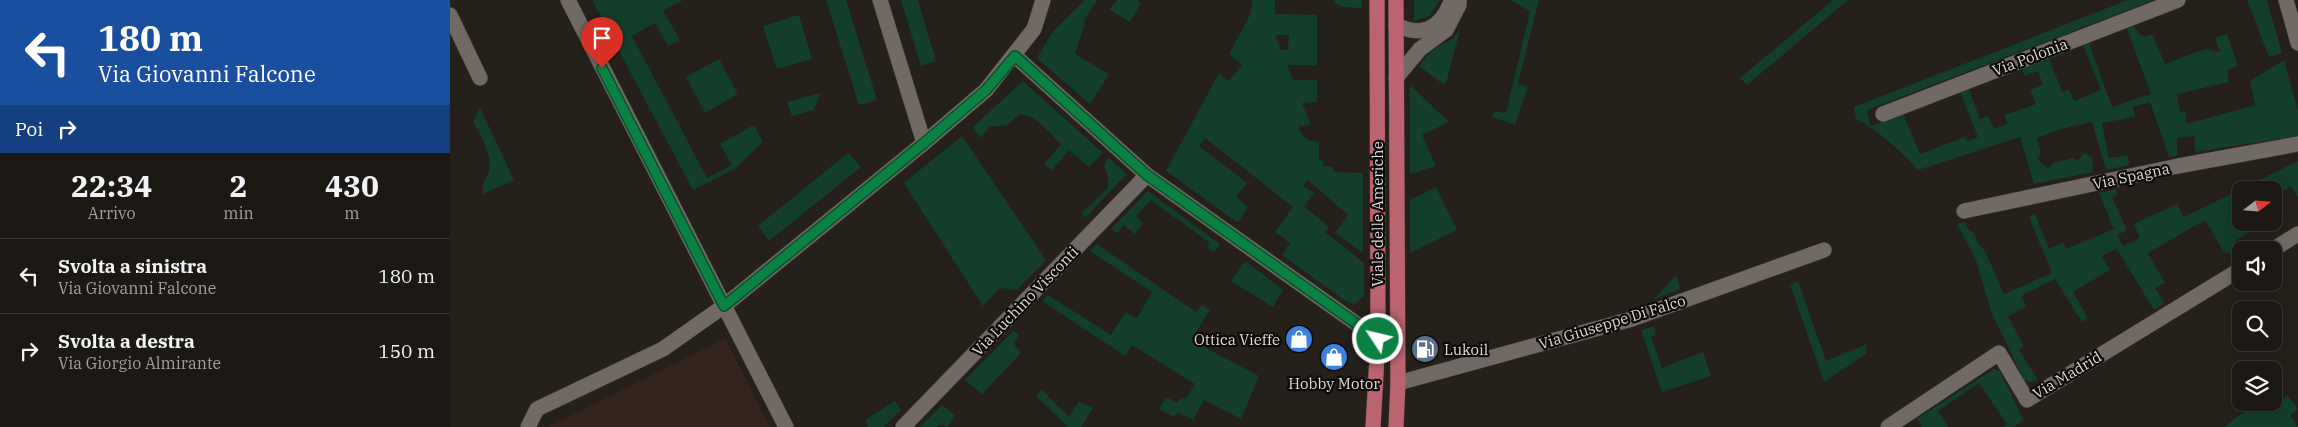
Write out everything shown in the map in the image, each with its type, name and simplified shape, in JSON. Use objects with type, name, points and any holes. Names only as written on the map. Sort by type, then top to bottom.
[{"type":"main road","name":"Viale delle Americhe","points":[[1373,427],[1378,339],[1377,0]]},
{"type":"main road","name":"Viale delle Americhe","points":[[1396,0],[1398,382],[1396,427]]},
{"type":"street","points":[[568,0],[786,427]]},
{"type":"street","points":[[880,0],[924,143]]},
{"type":"street","points":[[528,427],[538,409],[663,349],[724,306],[924,143],[986,90],[1015,56],[1034,29],[1043,0]]},
{"type":"street","points":[[1396,25],[1410,32],[1432,27],[1444,16],[1451,0]]},
{"type":"street","points":[[1396,78],[1420,49],[1446,30],[1459,5],[1459,0]]},
{"type":"street","name":"Via Polonia","points":[[1883,114],[2178,0]]},
{"type":"street","points":[[2286,0],[2298,43]]},
{"type":"street","points":[[450,15],[480,78]]},
{"type":"street","points":[[1015,56],[1147,175],[1378,339]]},
{"type":"street","name":"Via Spagna","points":[[1964,211],[2178,166],[2298,144]]},
{"type":"street","name":"Via Luchino Visconti","points":[[903,427],[1147,175]]},
{"type":"street","points":[[2282,244],[2298,234]]},
{"type":"street","name":"Via Giuseppe Di Falco","points":[[1398,382],[1632,319],[1824,250]]},
{"type":"street","name":"Via Madrid","points":[[1888,427],[1999,353],[2027,400],[2232,275]]},
{"type":"shaded area","points":[[725,338],[770,427],[549,427],[551,425]]},
{"type":"green space","points":[[592,0],[683,0],[663,10],[680,40],[668,46],[655,23],[632,36],[707,178],[732,165],[720,144],[754,125],[763,142],[736,168],[693,190]]},
{"type":"green space","points":[[826,0],[846,0],[877,100],[859,105]]},
{"type":"green space","points":[[901,0],[918,0],[936,61],[921,66]]},
{"type":"green space","points":[[1085,0],[1097,0],[1085,19],[1075,54],[1109,74],[1090,104],[1037,58],[1053,31]]},
{"type":"green space","points":[[1118,0],[1137,0],[1141,4],[1130,22],[1109,9]]},
{"type":"green space","points":[[1252,0],[1275,0],[1275,14],[1317,15],[1317,65],[1287,65],[1293,80],[1317,80],[1317,102],[1302,103],[1311,125],[1298,126],[1306,138],[1319,142],[1319,159],[1323,160],[1323,166],[1333,167],[1333,172],[1363,173],[1363,253],[1335,233],[1348,215],[1308,180],[1303,186],[1314,193],[1304,206],[1329,227],[1325,232],[1364,263],[1364,296],[1355,304],[1347,302],[1282,255],[1290,243],[1275,232],[1293,207],[1205,138],[1199,146],[1247,183],[1236,197],[1248,207],[1238,223],[1166,171],[1219,73],[1229,81],[1242,65],[1229,54],[1251,13]],"holes":[[[1275,35],[1289,35],[1288,50],[1281,50]]]},
{"type":"green space","points":[[1334,0],[1362,0],[1362,8],[1344,7],[1334,3]]},
{"type":"green space","points":[[1414,0],[1440,0],[1429,16],[1414,21]]},
{"type":"green space","points":[[1510,0],[1539,0],[1518,84],[1528,86],[1515,125],[1492,117],[1495,111],[1506,113],[1530,11]]},
{"type":"green space","points":[[1833,0],[1848,0],[1747,85],[1740,78]]},
{"type":"green space","points":[[2128,0],[2154,0],[1867,110],[1870,126],[1903,114],[1920,154],[1965,137],[1967,141],[1978,137],[1960,92],[1969,89],[1980,119],[1988,116],[1994,129],[2007,124],[2005,115],[2036,104],[2030,90],[2043,85],[2038,71],[2025,76],[2021,69],[2049,58],[2062,92],[2069,89],[2074,101],[2101,90],[2083,45],[2089,43],[2112,107],[2151,94],[2127,29],[2134,26],[2140,35],[2152,34],[2165,64],[2205,49],[2220,52],[2215,38],[2227,34],[2238,66],[2227,70],[2229,82],[2177,94],[2180,112],[2185,111],[2187,124],[2255,105],[2250,81],[2284,60],[2298,111],[2298,136],[2195,152],[2194,136],[2177,138],[2177,156],[2169,157],[2150,102],[2133,107],[2135,117],[2102,123],[2109,158],[2128,155],[2129,165],[2106,170],[2092,122],[2057,130],[2037,138],[2041,153],[2037,159],[2048,169],[2053,163],[2073,158],[2078,161],[2083,153],[2092,157],[2093,172],[2034,184],[2020,137],[1918,170],[1882,136],[1856,119],[1854,107]]},
{"type":"green space","points":[[2247,0],[2267,0],[2282,53],[2269,57]]},
{"type":"green space","points":[[799,15],[812,59],[777,69],[763,26]]},
{"type":"green space","points":[[1460,29],[1447,80],[1444,85],[1419,66],[1430,53],[1453,38]]},
{"type":"green space","points":[[719,59],[738,94],[705,113],[686,77]]},
{"type":"green space","points":[[1023,81],[1103,153],[1089,167],[1069,150],[1052,170],[1044,164],[1061,144],[1038,121],[1026,115],[1020,114],[1007,125],[989,127],[981,138],[973,127]]},
{"type":"green space","points":[[1410,85],[1449,122],[1422,135],[1436,166],[1410,174]]},
{"type":"green space","points":[[821,93],[813,110],[792,116],[787,102]]},
{"type":"green space","points":[[480,108],[514,180],[483,194],[483,185],[490,165],[488,152],[473,121]]},
{"type":"green space","points":[[962,136],[1046,260],[1017,290],[1000,288],[983,306],[904,183]]},
{"type":"green space","points":[[848,153],[861,167],[769,241],[758,226]]},
{"type":"green space","points":[[1108,157],[1127,174],[1085,218],[1081,213],[1108,188],[1108,176],[1104,165]]},
{"type":"green space","points":[[2298,161],[2298,197],[2291,186],[2282,192],[2282,181],[2257,181]]},
{"type":"green space","points":[[1436,187],[1457,230],[1410,253],[1410,200]]},
{"type":"green space","points":[[2116,189],[2117,194],[2112,198],[2127,230],[2117,235],[2123,246],[2140,238],[2134,224],[2177,204],[2184,217],[2232,193],[2232,231],[2251,231],[2232,241],[2232,255],[2223,251],[2205,220],[2148,253],[2165,283],[2155,288],[2164,303],[2154,310],[2117,249],[2102,256],[2110,270],[2073,292],[2088,318],[2082,322],[2055,279],[2021,296],[2026,307],[2008,316],[2024,346],[2019,350],[2038,380],[2030,382],[2024,380],[1991,311],[1976,260],[1957,224],[1965,222],[1968,229],[1974,233],[1978,243],[1985,251],[2004,294],[2052,273],[2029,217],[2035,214],[2049,249],[2063,242],[2066,249],[2114,229],[2099,193]]},
{"type":"green space","points":[[1148,191],[1220,244],[1214,252],[1207,248],[1210,243],[1151,200],[1136,216],[1143,223],[1135,234],[1124,225],[1117,233],[1111,229]]},
{"type":"green space","points":[[1097,244],[1196,312],[1202,305],[1210,310],[1191,340],[1259,376],[1241,419],[1204,400],[1193,420],[1178,412],[1174,417],[1159,409],[1166,397],[1177,403],[1182,397],[1186,399],[1195,384],[1132,345],[1125,356],[1042,301],[1048,295],[1111,335],[1126,312],[1137,318],[1152,292],[1090,251]]},
{"type":"green space","points":[[1245,261],[1283,290],[1273,307],[1231,281]]},
{"type":"green space","points":[[1676,275],[1680,289],[1654,299]]},
{"type":"green space","points":[[1798,281],[1826,361],[1867,344],[1866,354],[1824,382],[1790,284]]},
{"type":"green space","points":[[1654,326],[1656,335],[1651,337],[1662,368],[1703,352],[1711,376],[1662,392],[1641,330]]},
{"type":"green space","points":[[1013,331],[1019,335],[1014,344],[1021,353],[982,394],[965,380]]},
{"type":"green space","points":[[1994,369],[2000,371],[2023,419],[2019,424],[2012,427],[2003,427],[2007,424],[1979,383],[1938,411],[1948,427],[1922,427],[1917,419]]},
{"type":"green space","points":[[1042,390],[1069,417],[1079,401],[1093,408],[1081,427],[1068,427],[1036,396]]},
{"type":"green space","points":[[2287,395],[2298,409],[2290,415],[2298,427],[2224,427],[2245,411],[2282,411],[2282,399]]},
{"type":"green space","points":[[895,401],[901,410],[883,427],[868,427],[865,420]]},
{"type":"green space","points":[[942,405],[955,416],[948,427],[940,424],[937,427],[920,427]]},
{"type":"place","name":"Ottica Vieffe","points":[[1299,339]]},
{"type":"place","name":"Lukoil","points":[[1425,349]]},
{"type":"place","name":"Hobby Motor","points":[[1334,357]]},
{"type":"route","points":[[602,68],[724,306],[986,90],[1015,56],[1147,175],[1378,339]]}]
